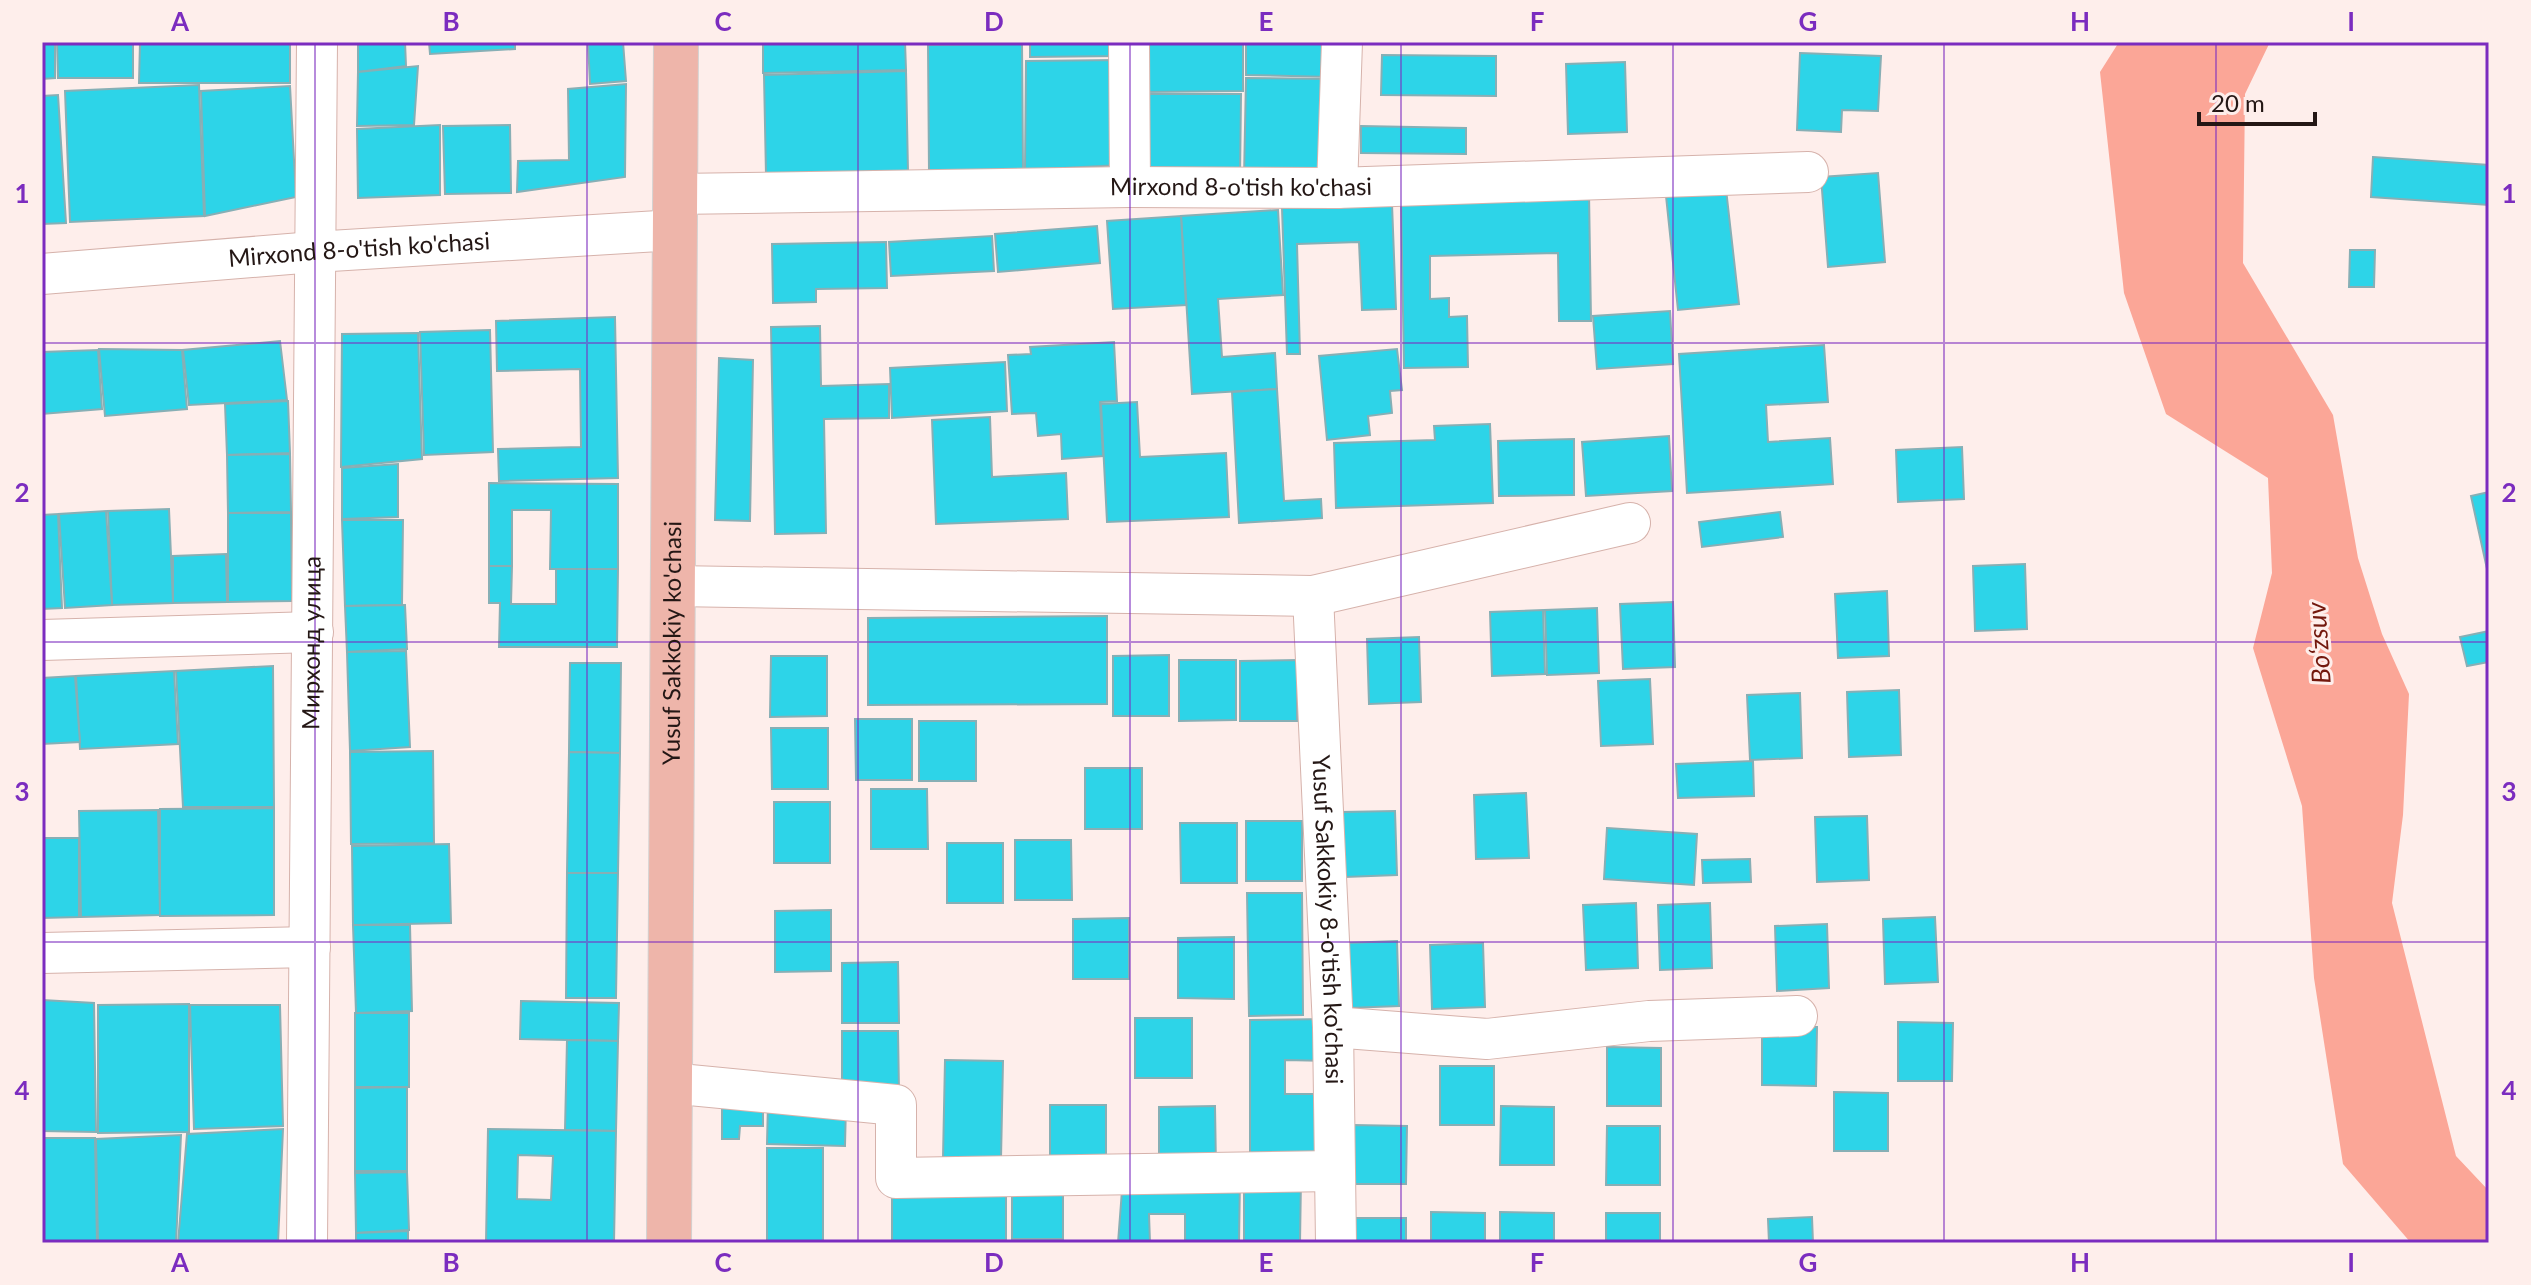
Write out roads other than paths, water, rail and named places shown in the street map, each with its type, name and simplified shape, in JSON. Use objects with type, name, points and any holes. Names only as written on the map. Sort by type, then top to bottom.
[{"type":"main road","name":"Yusuf Sakkokiy ko'chasi","points":[[669,1243],[676,42]]},
{"type":"street","name":"Мирхонд улица","points":[[307,1243],[317,42]]},
{"type":"street","points":[[1129,42],[1130,187]]},
{"type":"street","points":[[1337,188],[1342,42]]},
{"type":"street","name":"Mirxond 8-o'tish ko'chasi","points":[[42,274],[314,252],[675,212],[1130,187],[1337,188],[1808,172]]},
{"type":"street","points":[[674,586],[1313,596],[1630,523]]},
{"type":"street","name":"Yusuf Sakkokiy 8-o'tish ko'chasi","points":[[1313,596],[1333,1027],[1336,1243]]},
{"type":"street","points":[[42,640],[313,632]]},
{"type":"street","points":[[42,953],[310,947]]},
{"type":"street","points":[[1333,1027],[1487,1039],[1649,1021],[1797,1016]]},
{"type":"street","points":[[669,1083],[896,1105],[896,1178],[1334,1171]]},
{"type":"water","name":"Boʻzsuv","points":[[2119,42],[2270,42],[2245,94],[2243,263],[2333,415],[2358,558],[2382,634],[2409,694],[2403,815],[2392,903],[2456,1156],[2489,1191],[2489,1243],[2411,1243],[2343,1164],[2314,978],[2302,806],[2253,648],[2272,573],[2268,478],[2166,414],[2124,293],[2100,72]]}]
